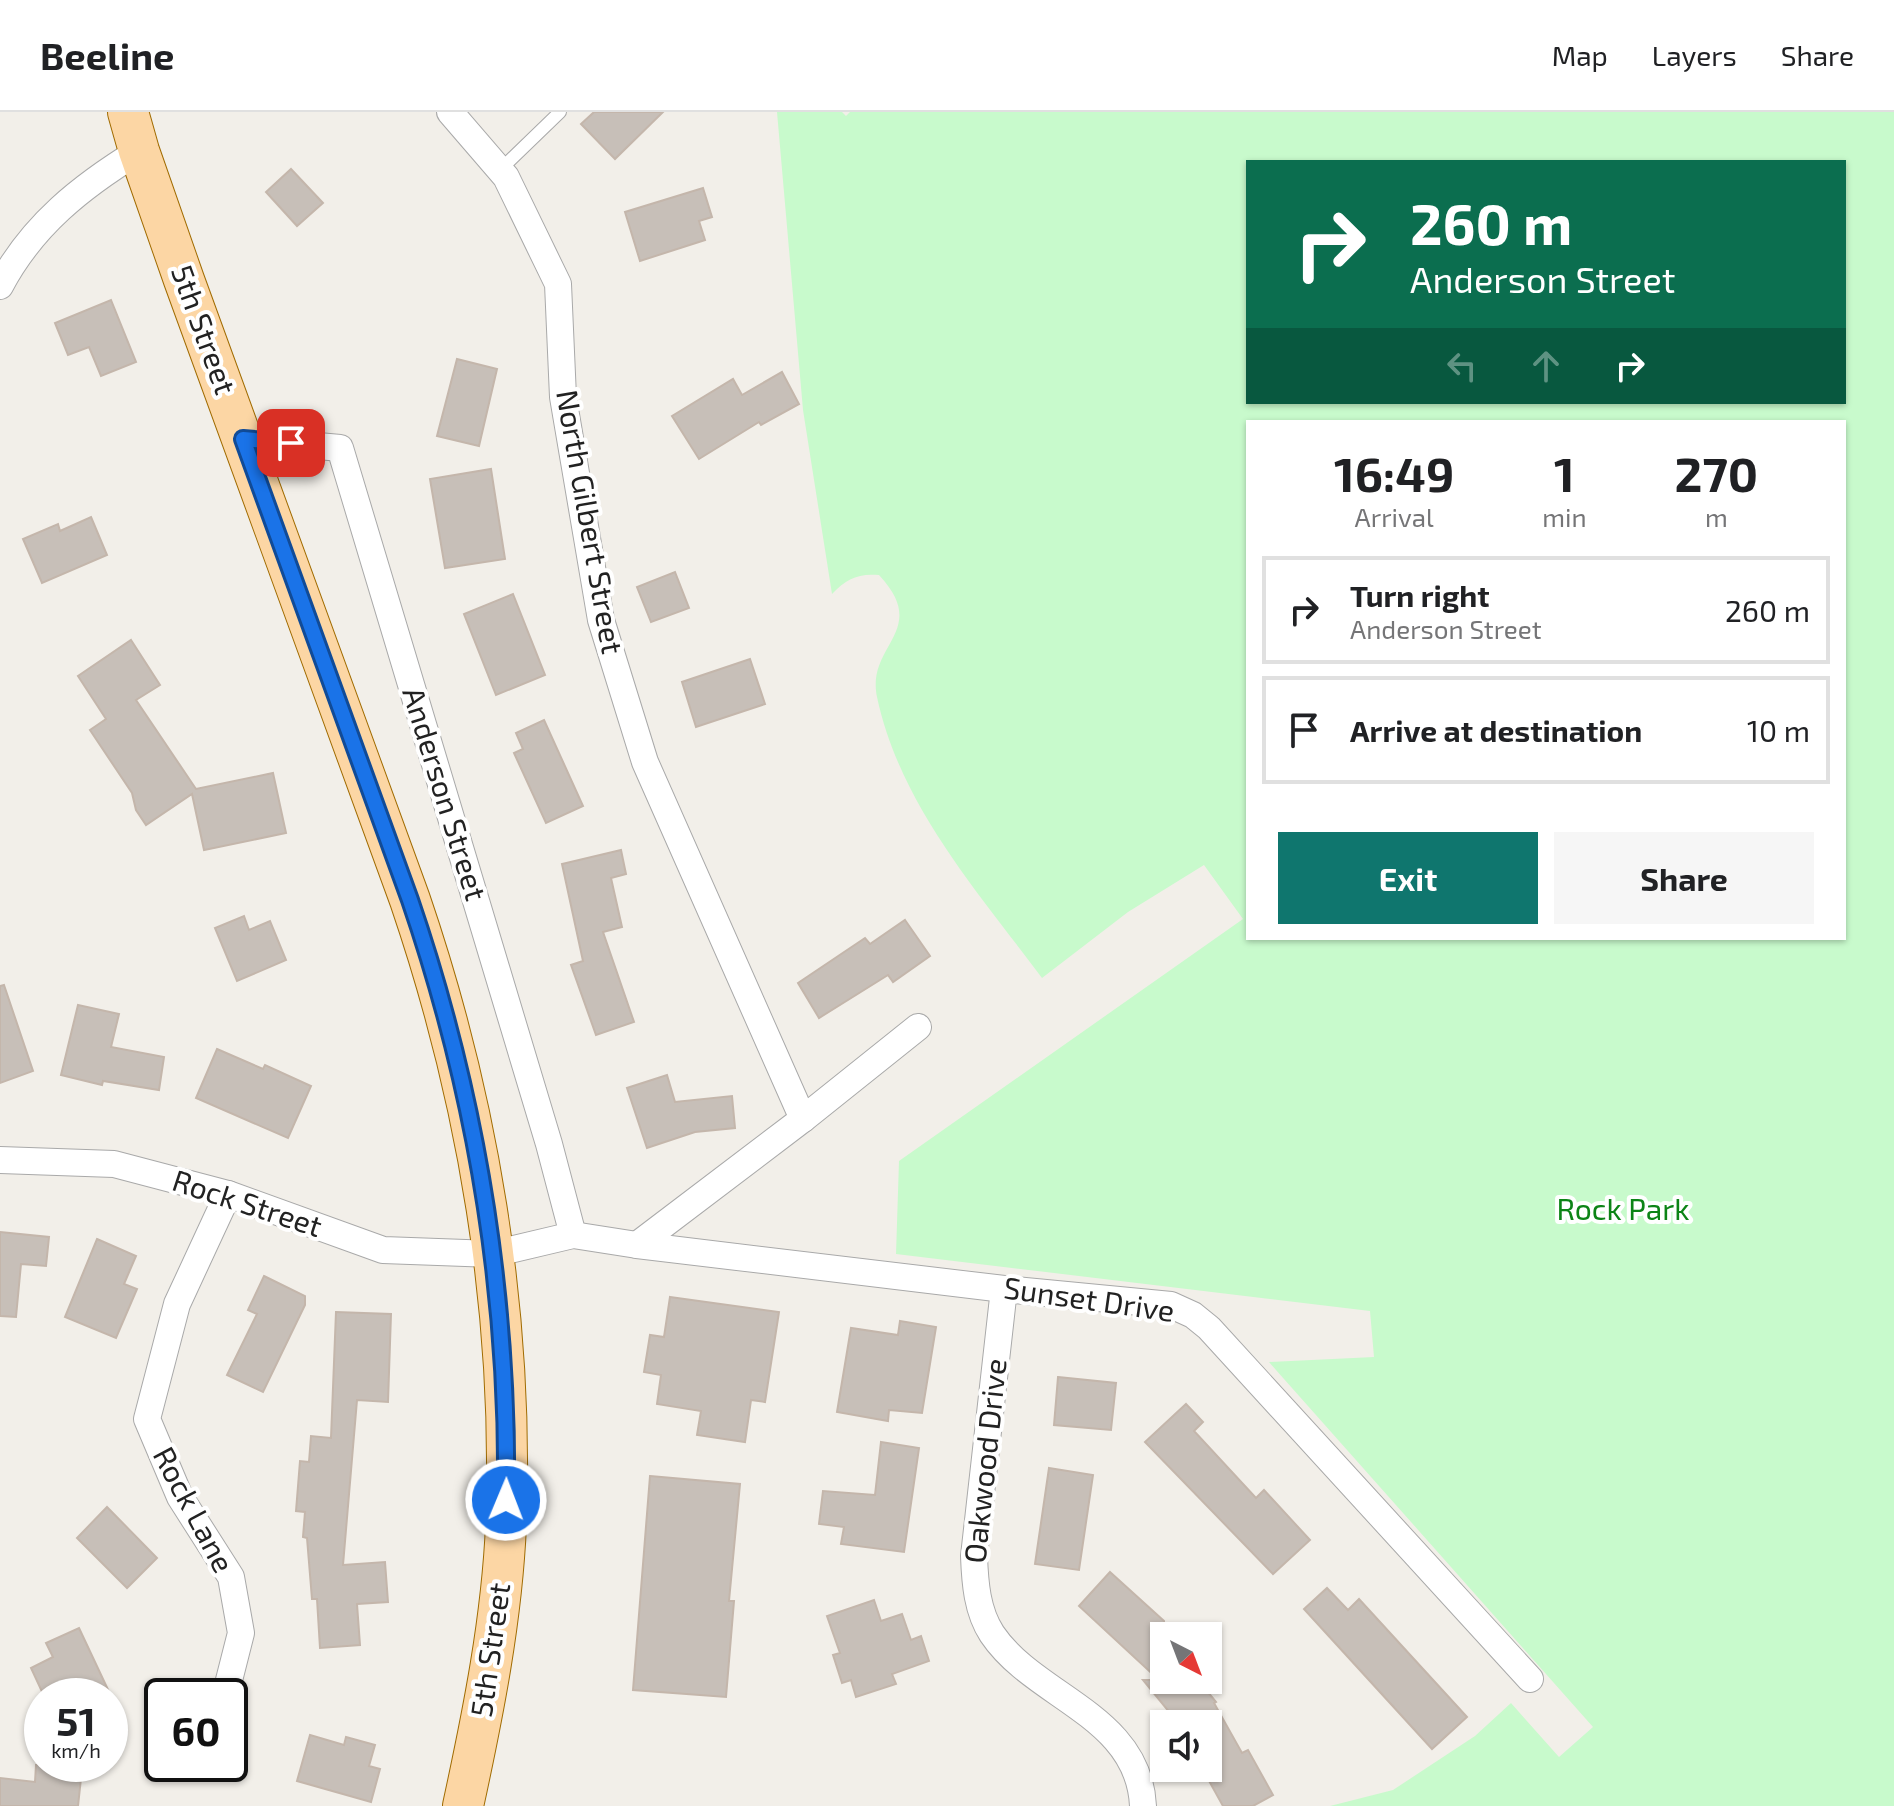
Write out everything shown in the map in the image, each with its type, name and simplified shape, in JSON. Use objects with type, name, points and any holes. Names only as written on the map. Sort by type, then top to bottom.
[{"type":"main road","name":"5th Street","points":[[128,112],[139,151],[433,967],[467,1102],[493,1254],[506,1385],[506,1527],[484,1702],[463,1806]]},
{"type":"street","name":"North Gilbert Street","points":[[450,112],[500,170],[533,228],[558,284],[563,397],[601,620],[645,762],[803,1119]]},
{"type":"street","points":[[0,286],[32,235],[56,211],[107,171],[139,151]]},
{"type":"street","name":"Anderson Street","points":[[243,439],[340,448],[549,1144],[573,1235]]},
{"type":"street","points":[[637,1245],[918,1027]]},
{"type":"street","name":"Rock Street","points":[[0,1160],[114,1164],[228,1194],[383,1250],[493,1254]]},
{"type":"street","name":"Rock Lane","points":[[228,1194],[177,1304],[147,1419],[180,1497],[231,1577],[241,1633],[230,1678]]},
{"type":"street","name":"Sunset Drive","points":[[493,1254],[573,1235],[1004,1289],[1171,1305],[1193,1315],[1209,1328],[1530,1679]]},
{"type":"street","name":"Oakwood Drive","points":[[1004,1289],[974,1556],[975,1589],[982,1615],[1006,1651],[1113,1735],[1135,1773],[1143,1806]]},
{"type":"lane","points":[[500,170],[560,112]]},
{"type":"green space","name":"Rock Park","points":[[777,112],[842,112],[846,116],[850,112],[1894,112],[1894,1806],[1330,1806],[1393,1790],[1475,1736],[1511,1703],[1559,1757],[1593,1727],[1269,1362],[1374,1357],[1370,1311],[896,1254],[899,1161],[1243,919],[1204,865],[1128,912],[1042,978],[944,846],[922,811],[888,737],[877,697],[876,679],[898,624],[899,610],[893,594],[879,575],[865,575],[842,584],[832,594],[803,410]]},
{"type":"building","points":[[594,112],[663,112],[615,159],[581,124]]},
{"type":"building","points":[[291,169],[323,203],[297,226],[266,192]]},
{"type":"building","points":[[703,188],[712,217],[699,221],[705,240],[640,261],[625,212]]},
{"type":"building","points":[[111,300],[136,362],[101,376],[89,347],[68,355],[55,323]]},
{"type":"building","points":[[457,359],[497,369],[479,446],[437,436]]},
{"type":"building","points":[[782,372],[799,404],[761,425],[759,422],[699,459],[672,416],[733,379],[742,395]]},
{"type":"building","points":[[491,469],[505,559],[445,568],[430,479]]},
{"type":"building","points":[[91,517],[107,555],[42,583],[23,539],[58,524],[60,531]]},
{"type":"building","points":[[675,572],[689,608],[651,622],[637,587]]},
{"type":"building","points":[[513,594],[545,675],[496,695],[464,614]]},
{"type":"building","points":[[131,640],[160,685],[136,700],[196,789],[273,773],[286,833],[204,850],[192,794],[146,825],[136,810],[132,793],[90,730],[106,719],[78,676]]},
{"type":"building","points":[[750,659],[765,704],[696,727],[682,682]]},
{"type":"building","points":[[544,720],[583,806],[546,823],[514,753],[523,749],[516,733]]},
{"type":"building","points":[[621,850],[626,874],[611,878],[622,927],[603,932],[634,1022],[596,1035],[571,965],[583,961],[562,864]]},
{"type":"building","points":[[244,916],[249,930],[270,921],[286,960],[237,981],[215,928]]},
{"type":"building","points":[[905,920],[930,956],[893,982],[888,975],[819,1018],[798,983],[865,938],[870,944]]},
{"type":"building","points":[[4,985],[33,1071],[0,1083],[0,986]]},
{"type":"building","points":[[78,1005],[119,1014],[111,1047],[164,1057],[159,1090],[103,1081],[102,1085],[61,1075]]},
{"type":"building","points":[[217,1049],[263,1069],[265,1065],[311,1086],[288,1138],[196,1098]]},
{"type":"building","points":[[667,1075],[675,1102],[732,1096],[735,1128],[695,1132],[647,1148],[627,1088]]},
{"type":"building","points":[[0,1232],[49,1237],[46,1266],[21,1264],[16,1317],[0,1316]]},
{"type":"building","points":[[97,1239],[136,1256],[124,1284],[137,1289],[116,1338],[65,1317]]},
{"type":"building","points":[[264,1276],[305,1296],[305,1305],[263,1392],[227,1375],[257,1314],[248,1310]]},
{"type":"building","points":[[670,1297],[779,1312],[765,1402],[751,1400],[745,1442],[697,1435],[701,1411],[657,1404],[661,1375],[644,1372],[650,1335],[664,1337]]},
{"type":"building","points":[[336,1312],[391,1314],[388,1402],[357,1400],[343,1565],[385,1562],[388,1602],[357,1604],[360,1645],[320,1648],[317,1599],[312,1599],[307,1538],[303,1537],[305,1512],[296,1511],[300,1461],[309,1462],[311,1436],[331,1438]]},
{"type":"building","points":[[900,1321],[936,1327],[922,1413],[889,1410],[888,1421],[837,1412],[851,1328],[898,1335]]},
{"type":"building","points":[[1058,1377],[1116,1383],[1111,1430],[1054,1425]]},
{"type":"building","points":[[1186,1404],[1203,1422],[1194,1431],[1256,1498],[1264,1490],[1310,1540],[1273,1574],[1145,1442]]},
{"type":"building","points":[[881,1442],[919,1448],[904,1552],[841,1544],[844,1527],[819,1524],[823,1491],[875,1495]]},
{"type":"building","points":[[1049,1468],[1093,1475],[1079,1570],[1035,1564]]},
{"type":"building","points":[[650,1476],[740,1484],[729,1601],[734,1601],[726,1697],[633,1690]]},
{"type":"building","points":[[107,1507],[157,1558],[127,1588],[77,1538]]},
{"type":"building","points":[[1110,1572],[1164,1621],[1150,1622],[1150,1672],[1079,1606]]},
{"type":"building","points":[[1327,1588],[1348,1610],[1359,1599],[1467,1717],[1432,1749],[1304,1609]]},
{"type":"building","points":[[874,1600],[881,1621],[902,1614],[911,1640],[921,1636],[929,1661],[892,1674],[896,1684],[856,1697],[851,1680],[842,1683],[833,1655],[840,1653],[827,1616]]},
{"type":"building","points":[[79,1628],[103,1678],[36,1678],[31,1668],[53,1657],[46,1643]]},
{"type":"building","points":[[1154,1694],[1209,1694],[1218,1710],[1168,1710]]},
{"type":"building","points":[[1222,1717],[1242,1753],[1248,1750],[1273,1795],[1253,1806],[1223,1806],[1210,1782],[1222,1782]]},
{"type":"building","points":[[310,1735],[344,1745],[346,1737],[375,1745],[369,1766],[380,1769],[371,1802],[297,1781]]},
{"type":"building","points":[[0,1778],[24,1782],[81,1782],[78,1806],[0,1806]]},
{"type":"route","points":[[291,443],[243,439],[410,900],[453,1038],[493,1254],[506,1385],[506,1500]]}]
